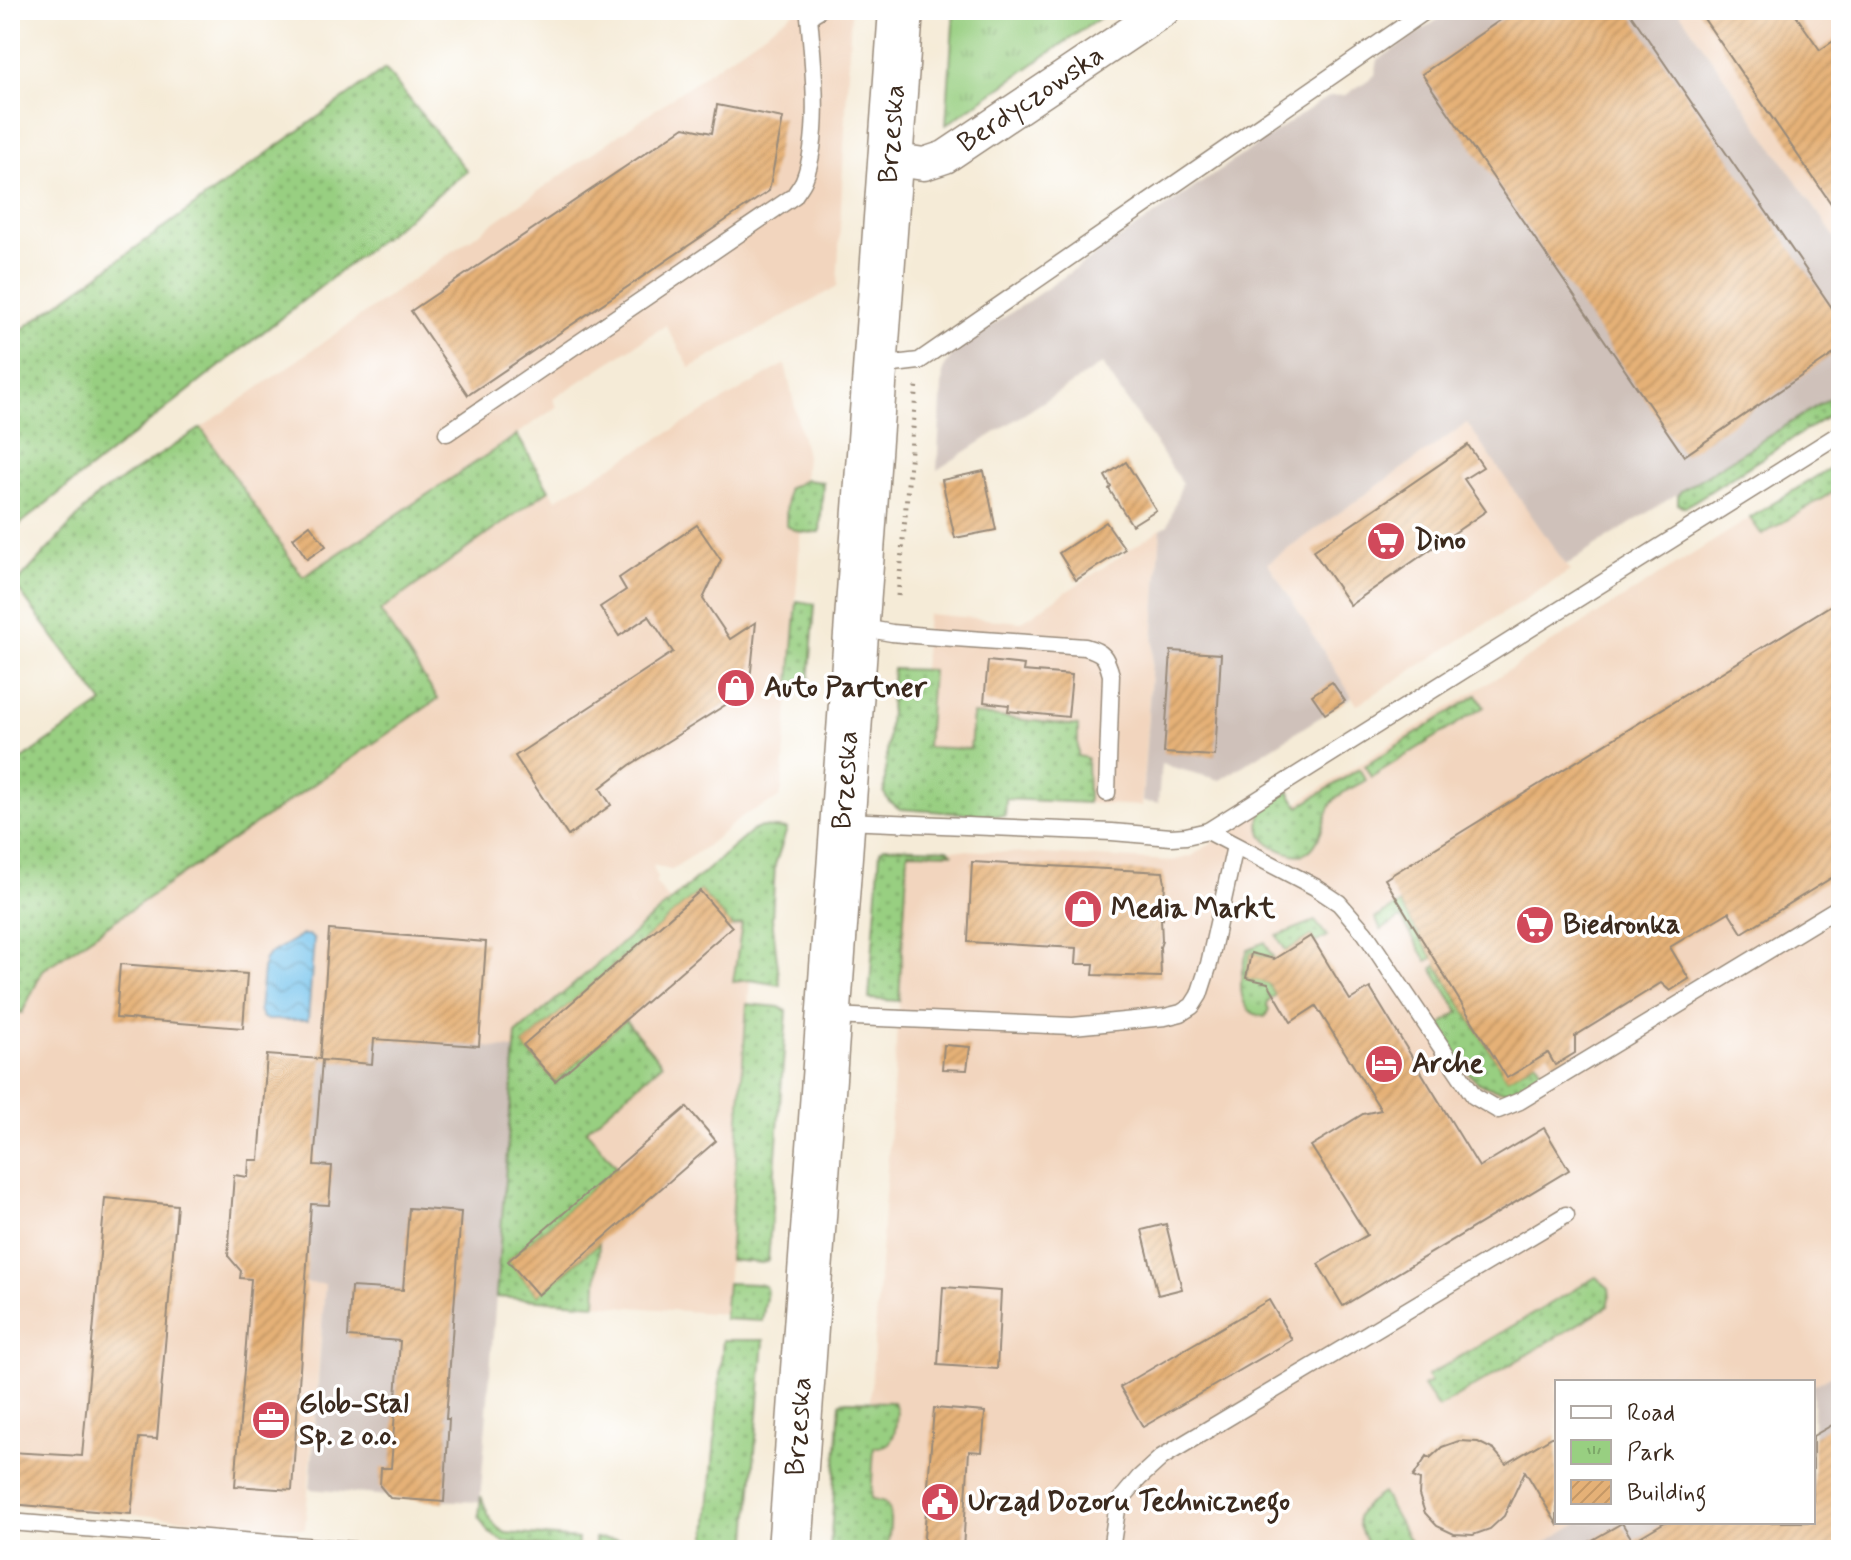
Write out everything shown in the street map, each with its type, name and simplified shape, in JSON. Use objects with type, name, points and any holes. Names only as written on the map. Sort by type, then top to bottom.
[{"type":"main road","name":"Brzeska","points":[[790,1550],[901,10]]},
{"type":"street","name":"Berdyczowska","points":[[890,159],[924,164],[945,157],[1161,11]]},
{"type":"lane","points":[[447,433],[794,196],[804,182],[814,139],[814,75],[809,16],[819,10]]},
{"type":"lane","points":[[875,366],[919,361],[1427,10]]},
{"type":"lane","points":[[842,821],[1171,837],[1208,831],[1841,433]]},
{"type":"lane","points":[[856,626],[892,633],[1085,647],[1098,651],[1106,658],[1111,675],[1107,793]]},
{"type":"lane","points":[[1208,831],[1315,887],[1339,903],[1365,933],[1474,1096],[1498,1110],[1520,1101],[1841,906]]},
{"type":"lane","points":[[828,1016],[1073,1026],[1181,1013],[1192,1006],[1199,995],[1209,964],[1235,846]]},
{"type":"lane","points":[[1111,1550],[1118,1503],[1162,1457],[1566,1215]]},
{"type":"lane","points":[[10,1522],[354,1550]]},
{"type":"shaded area","points":[[797,10],[851,10],[837,287],[690,368],[666,325],[553,399],[557,407],[303,577],[201,428]]},
{"type":"shaded area","points":[[1452,10],[1678,10],[1841,246],[1841,400],[1687,496],[1675,495],[1566,565],[1467,423],[1268,563],[1352,697],[1345,701],[1332,682],[1312,695],[1325,714],[1220,780],[1161,764],[1158,803],[1142,802],[1161,529],[1168,525],[1182,483],[1102,364],[937,470],[943,370],[955,351],[1321,101],[1331,96],[1346,95],[1375,75],[1378,60]]},
{"type":"shaded area","points":[[1678,10],[1841,10],[1841,246]]},
{"type":"shaded area","points":[[785,364],[806,456],[782,790],[780,797],[744,815],[671,870],[653,865],[655,882],[669,900],[752,831],[750,980],[725,1314],[496,1297],[515,1050],[322,1035],[306,1282],[325,1284],[305,1529],[10,1504],[10,1010],[23,1013],[42,971],[437,698],[380,611],[549,490],[556,499]]},
{"type":"shaded area","points":[[1468,422],[1570,571],[1357,705],[1268,563]]},
{"type":"shaded area","points":[[1841,461],[1841,1370],[1815,1385],[1815,1380],[1555,1380],[1555,1524],[1577,1524],[1532,1550],[859,1550],[908,847],[1172,861],[1192,856],[1289,791],[1297,803]]},
{"type":"shaded area","points":[[1161,529],[1141,806],[914,794],[927,614],[1021,622]]},
{"type":"shaded area","points":[[322,1035],[515,1049],[480,1502],[389,1498],[310,1489],[325,1284],[306,1283]]},
{"type":"shaded area","points":[[1841,1370],[1841,1550],[1532,1550],[1577,1524],[1815,1524],[1815,1385]]},
{"type":"green space","points":[[954,10],[1111,10],[946,125]]},
{"type":"green space","points":[[385,69],[467,171],[10,532],[10,338]]},
{"type":"green space","points":[[1841,391],[1841,408],[1685,507],[1678,504],[1681,491]]},
{"type":"green space","points":[[201,428],[303,577],[517,435],[549,490],[380,611],[438,699],[43,970],[22,1013],[10,1010],[10,768],[103,703],[15,585],[98,495]]},
{"type":"green space","points":[[1841,461],[1841,487],[1762,535],[1750,518]]},
{"type":"green space","points":[[805,480],[823,482],[820,532],[802,532],[786,525],[787,489]]},
{"type":"green space","points":[[797,601],[815,604],[809,684],[790,683]]},
{"type":"green space","points":[[893,669],[932,670],[927,747],[970,749],[973,714],[1078,726],[1078,756],[1087,758],[1088,803],[1006,799],[1005,816],[900,809],[884,793]]},
{"type":"green space","points":[[1477,695],[1484,707],[1371,777],[1365,766]]},
{"type":"green space","points":[[1359,769],[1366,780],[1334,800],[1319,837],[1310,850],[1304,854],[1292,854],[1274,847],[1265,839],[1259,823],[1263,812],[1273,802],[1289,791],[1299,807]]},
{"type":"green space","points":[[761,827],[787,829],[775,865],[772,918],[780,985],[750,980],[733,982],[742,924],[732,927],[700,891],[523,1045],[555,1081],[625,1020],[662,1064],[586,1130],[617,1167],[508,1261],[538,1295],[599,1243],[596,1304],[496,1297],[516,1034],[752,831]]},
{"type":"green space","points":[[884,847],[948,849],[952,853],[908,852],[899,1001],[869,999],[880,851]]},
{"type":"green space","points":[[1400,904],[1433,958],[1427,961],[1401,918],[1381,930],[1375,918]]},
{"type":"green space","points":[[1315,921],[1327,936],[1315,943],[1311,936],[1286,951],[1277,936]]},
{"type":"green space","points":[[1265,942],[1274,959],[1251,953],[1246,977],[1268,983],[1275,995],[1268,1002],[1265,1017],[1247,1008],[1241,979],[1248,949]]},
{"type":"green space","points":[[1437,965],[1507,1078],[1536,1061],[1541,1069],[1537,1080],[1531,1085],[1515,1091],[1495,1089],[1477,1082],[1469,1073],[1440,1025],[1459,1012],[1432,969]]},
{"type":"green space","points":[[747,1004],[779,1007],[787,1011],[768,1261],[762,1263],[729,1260]]},
{"type":"green space","points":[[1596,1277],[1609,1288],[1608,1306],[1438,1408],[1423,1386],[1431,1382],[1427,1376]]},
{"type":"green space","points":[[727,1283],[765,1286],[767,1291],[762,1321],[724,1319]]},
{"type":"green space","points":[[723,1340],[764,1340],[747,1550],[595,1550],[595,1538],[706,1547]]},
{"type":"green space","points":[[893,1402],[896,1409],[891,1441],[874,1447],[871,1499],[884,1502],[889,1511],[887,1550],[830,1550],[840,1403]]},
{"type":"green space","points":[[1382,1493],[1415,1550],[1371,1550],[1358,1517],[1365,1506]]},
{"type":"green space","points":[[481,1496],[490,1518],[506,1533],[578,1539],[577,1550],[505,1542],[488,1532],[479,1517]]},
{"type":"water","points":[[302,935],[309,935],[314,940],[308,1020],[267,1020],[259,1010],[264,961],[268,955]]},
{"type":"building","points":[[1515,10],[1628,10],[1841,321],[1841,349],[1684,456],[1422,74]]},
{"type":"building","points":[[1698,10],[1792,10],[1820,50],[1841,36],[1841,218]]},
{"type":"building","points":[[717,105],[783,118],[769,191],[468,395],[411,311],[684,127],[712,133]]},
{"type":"building","points":[[1468,445],[1483,467],[1464,479],[1486,511],[1350,605],[1313,551]]},
{"type":"building","points":[[1126,462],[1156,510],[1132,525],[1109,489],[1111,487],[1105,476]]},
{"type":"building","points":[[984,471],[996,530],[955,538],[942,480]]},
{"type":"building","points":[[1106,522],[1125,549],[1076,580],[1059,553]]},
{"type":"building","points":[[310,525],[326,546],[307,559],[293,538]]},
{"type":"building","points":[[697,525],[721,560],[703,599],[730,639],[756,622],[748,680],[740,694],[730,702],[630,765],[600,788],[611,805],[568,836],[515,756],[673,652],[649,616],[619,636],[600,607],[626,590],[619,578]]},
{"type":"building","points":[[1841,599],[1841,872],[1742,933],[1729,912],[1670,947],[1689,979],[1670,991],[1661,983],[1575,1036],[1575,1053],[1555,1065],[1548,1053],[1507,1078],[1385,879]]},
{"type":"building","points":[[1171,651],[1221,654],[1215,756],[1164,753]]},
{"type":"building","points":[[988,661],[1024,665],[1023,671],[1072,675],[1068,717],[1008,711],[1009,705],[984,702]]},
{"type":"building","points":[[1332,682],[1345,701],[1325,714],[1312,695]]},
{"type":"building","points":[[972,862],[1163,872],[1161,977],[1093,975],[1094,964],[1076,964],[1077,948],[968,942]]},
{"type":"building","points":[[700,891],[732,927],[555,1081],[523,1045]]},
{"type":"building","points":[[329,930],[486,942],[479,1046],[374,1039],[372,1064],[322,1060],[314,1165],[332,1166],[329,1205],[311,1204],[292,1490],[235,1486],[251,1279],[240,1278],[241,1271],[228,1256],[234,1175],[248,1177],[249,1160],[259,1160],[267,1055],[320,1059]]},
{"type":"building","points":[[1311,936],[1350,1000],[1370,988],[1479,1167],[1544,1128],[1569,1170],[1343,1306],[1318,1264],[1367,1235],[1311,1146],[1363,1114],[1381,1110],[1316,1006],[1291,1022],[1268,983],[1246,978],[1251,953],[1274,959]]},
{"type":"building","points":[[120,964],[247,974],[243,1028],[116,1018]]},
{"type":"building","points":[[944,1045],[970,1047],[967,1070],[942,1069]]},
{"type":"building","points":[[687,1107],[716,1141],[538,1295],[508,1261]]},
{"type":"building","points":[[105,1198],[177,1205],[157,1439],[139,1438],[131,1514],[10,1504],[10,1452],[82,1456]]},
{"type":"building","points":[[409,1208],[461,1212],[446,1419],[449,1419],[444,1502],[390,1498],[380,1486],[381,1468],[391,1468],[400,1341],[348,1337],[351,1287],[403,1290]]},
{"type":"building","points":[[1166,1224],[1182,1289],[1158,1295],[1142,1230]]},
{"type":"building","points":[[943,1287],[1001,1291],[997,1369],[938,1365]]},
{"type":"building","points":[[1269,1300],[1292,1340],[1143,1427],[1120,1387]]},
{"type":"building","points":[[934,1408],[985,1412],[982,1452],[969,1451],[963,1550],[923,1550]]},
{"type":"building","points":[[1841,1420],[1841,1550],[1575,1550],[1620,1524],[1633,1541],[1662,1524],[1815,1524],[1815,1435]]},
{"type":"building","points":[[1555,1435],[1555,1521],[1525,1471],[1504,1516],[1490,1529],[1473,1535],[1454,1534],[1437,1526],[1425,1513],[1419,1495],[1420,1480],[1413,1477],[1427,1456],[1430,1458],[1442,1447],[1459,1441],[1478,1442],[1494,1450],[1506,1464]]},
{"type":"place","name":"Dino","points":[[1386,541]]},
{"type":"place","name":"Auto Partner","points":[[736,688]]},
{"type":"place","name":"Media Markt","points":[[1083,909]]},
{"type":"place","name":"Biedronka","points":[[1535,925]]},
{"type":"place","name":"Arche","points":[[1384,1064]]},
{"type":"place","name":"Glob-Stal Sp. z o.o.","points":[[271,1420]]},
{"type":"place","name":"Urząd Dozoru Technicznego","points":[[940,1502]]}]
